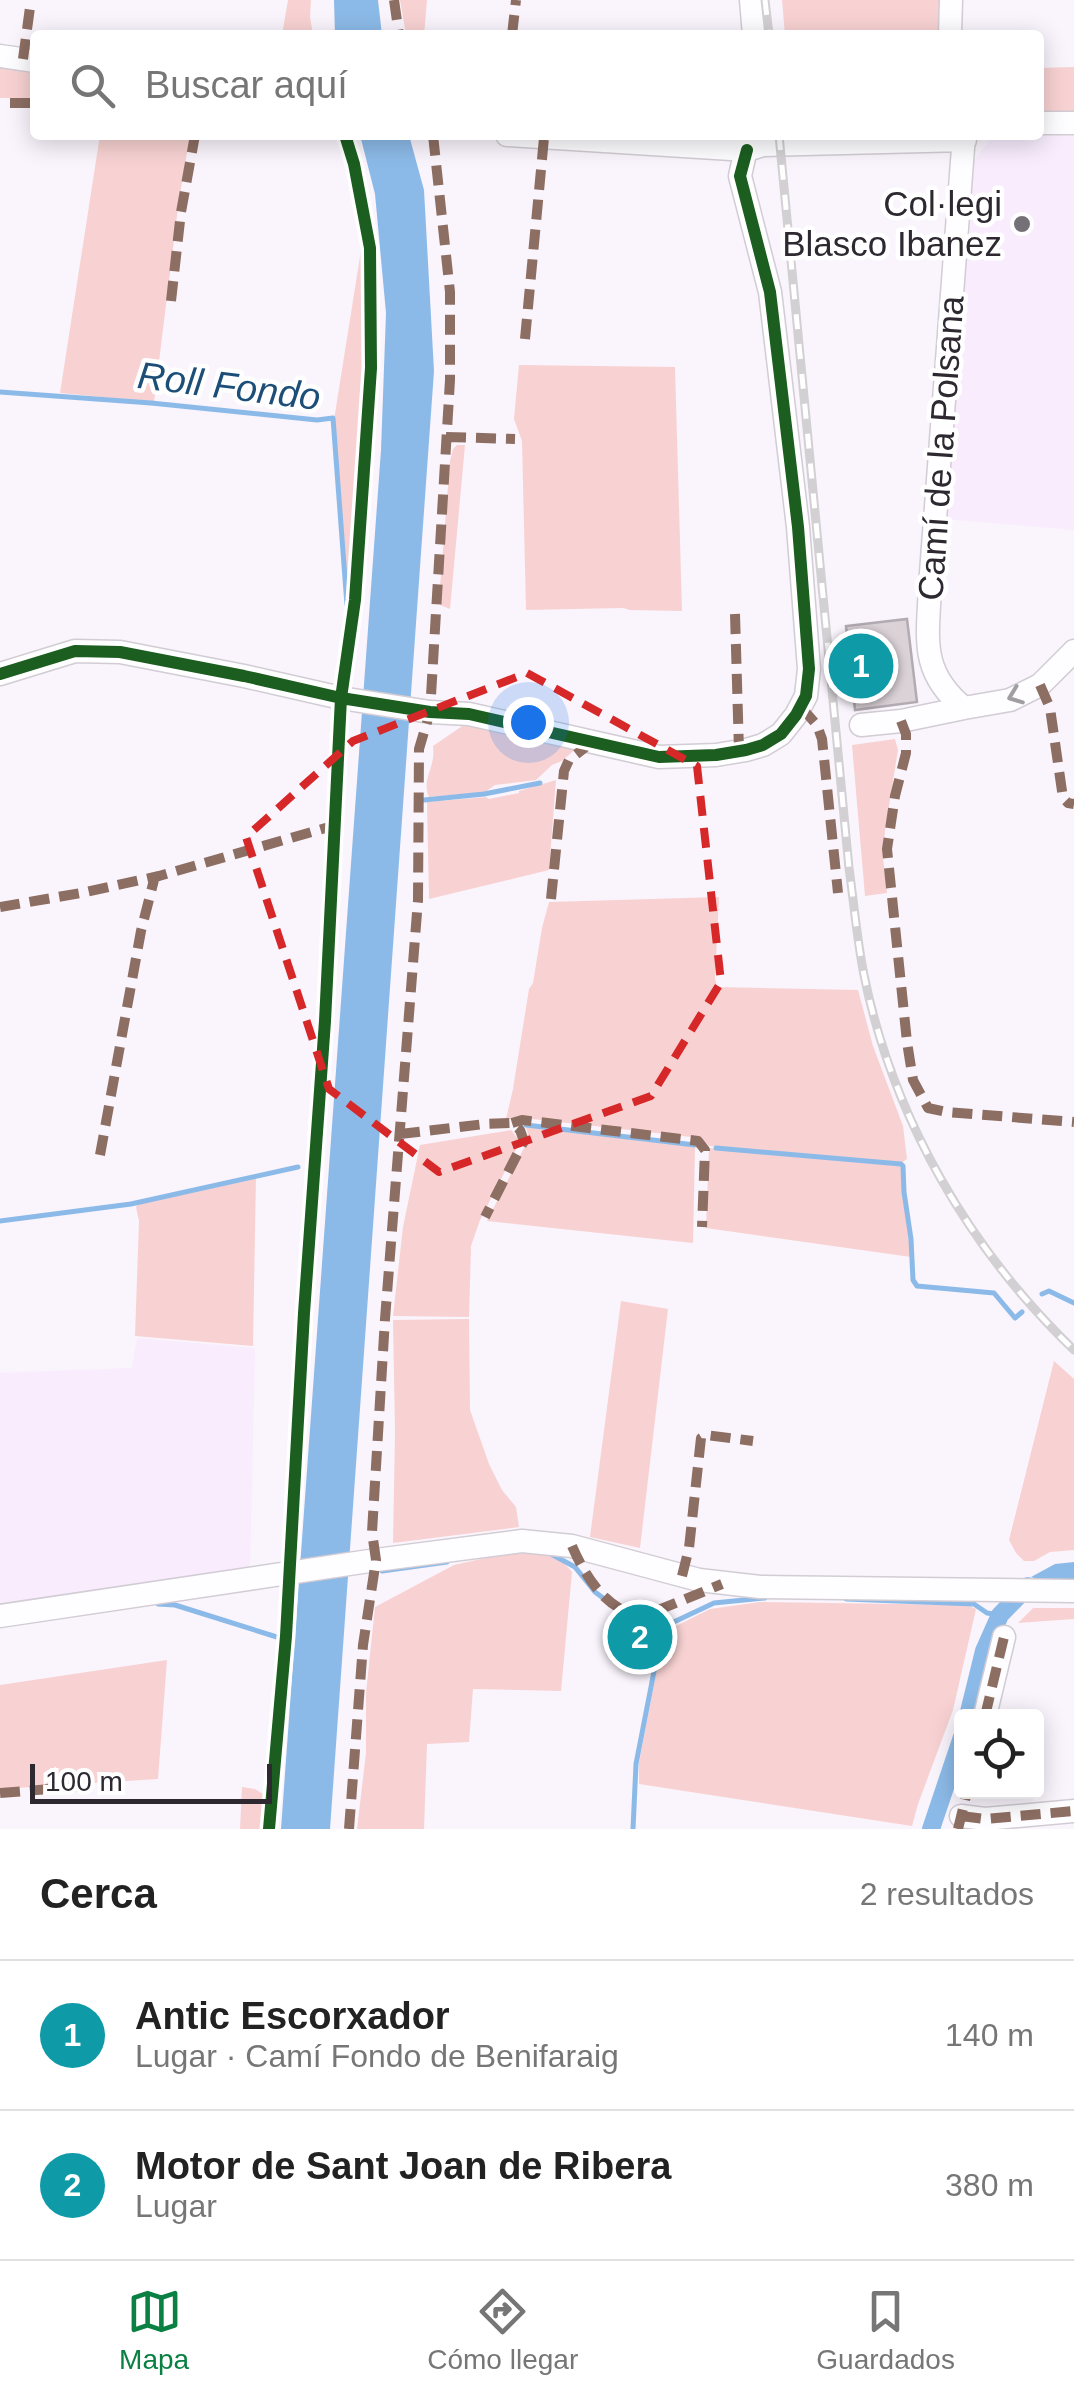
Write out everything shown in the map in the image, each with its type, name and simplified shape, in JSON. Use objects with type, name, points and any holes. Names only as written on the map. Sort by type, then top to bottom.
[{"type":"street","points":[[750,0],[753,30]]},
{"type":"street","points":[[950,30],[951,0]]},
{"type":"street","points":[[0,56],[30,59]]},
{"type":"street","points":[[1044,123],[1074,123]]},
{"type":"street","points":[[679,140],[762,145],[875,140]]},
{"type":"street","name":"Camí de la Polsana","points":[[955,700],[928,657],[930,586],[966,140]]},
{"type":"street","points":[[0,674],[75,651],[120,652],[341,698],[469,714],[659,757],[716,755],[763,745],[781,734],[806,696],[809,669],[798,527],[770,292],[740,176],[748,142]]},
{"type":"street","points":[[861,725],[901,721],[955,700],[1010,700],[1040,685],[1074,651]]},
{"type":"street","points":[[0,1616],[522,1540],[582,1548],[722,1584],[798,1589],[1074,1591]]},
{"type":"street","points":[[986,1709],[1004,1637]]},
{"type":"street","points":[[959,1823],[990,1824],[1074,1811]]},
{"type":"highlighted area","points":[[527,673],[697,766],[721,982],[651,1096],[439,1172],[329,1089],[246,837],[353,741]]},
{"type":"shaded area","points":[[288,0],[311,0],[312,30],[283,30]]},
{"type":"shaded area","points":[[400,0],[427,0],[424,30],[405,30]]},
{"type":"shaded area","points":[[782,0],[945,0],[943,30],[785,30]]},
{"type":"shaded area","points":[[0,64],[30,68],[30,98],[0,98]]},
{"type":"shaded area","points":[[1074,67],[1074,112],[1044,111],[1044,68]]},
{"type":"shaded area","points":[[1074,136],[1074,530],[946,519],[974,160],[990,140]]},
{"type":"shaded area","points":[[99,140],[189,140],[154,402],[60,393]]},
{"type":"shaded area","points":[[362,244],[362,412],[351,580],[347,580],[334,420]]},
{"type":"shaded area","points":[[519,365],[675,367],[682,611],[526,610],[522,441],[514,419]]},
{"type":"shaded area","points":[[457,445],[465,445],[450,609],[440,605],[440,587],[450,461]]},
{"type":"shaded area","points":[[468,722],[578,747],[536,780],[495,785],[485,792],[429,797],[433,746]]},
{"type":"shaded area","points":[[895,739],[898,750],[883,857],[887,893],[865,896],[852,745]]},
{"type":"shaded area","points":[[556,780],[549,870],[429,899],[427,802],[489,799]]},
{"type":"shaded area","points":[[719,897],[717,987],[858,990],[873,1046],[903,1126],[907,1159],[901,1163],[709,1146],[700,1138],[506,1119],[549,902]]},
{"type":"shaded area","points":[[526,1127],[695,1147],[693,1243],[487,1221],[525,1146]]},
{"type":"shaded area","points":[[511,1130],[519,1140],[517,1148],[471,1246],[469,1317],[393,1316],[403,1227],[420,1145]]},
{"type":"shaded area","points":[[709,1148],[900,1165],[911,1257],[706,1228]]},
{"type":"shaded area","points":[[256,1176],[253,1346],[135,1336],[138,1204]]},
{"type":"shaded area","points":[[621,1301],[668,1309],[640,1548],[590,1537]]},
{"type":"shaded area","points":[[469,1319],[470,1410],[489,1464],[516,1507],[519,1527],[393,1543],[393,1320]]},
{"type":"shaded area","points":[[137,1338],[255,1348],[250,1567],[0,1606],[0,1373],[132,1368]]},
{"type":"shaded area","points":[[1054,1361],[1074,1379],[1074,1550],[1050,1552],[1034,1561],[1024,1561],[1009,1540]]},
{"type":"shaded area","points":[[503,1554],[549,1556],[572,1572],[561,1691],[473,1689],[469,1742],[427,1744],[424,1829],[357,1829],[375,1607],[454,1565]]},
{"type":"shaded area","points":[[760,1602],[968,1605],[976,1609],[953,1710],[912,1826],[639,1784],[639,1763],[664,1632],[710,1609]]},
{"type":"shaded area","points":[[1033,1608],[1074,1608],[1074,1619],[1018,1623]]},
{"type":"shaded area","points":[[167,1660],[158,1779],[0,1789],[0,1685]]},
{"type":"shaded area","points":[[242,1787],[263,1794],[264,1829],[240,1829]]},
{"type":"water","points":[[334,0],[378,0],[381,30],[335,30]]},
{"type":"water","points":[[361,140],[410,140],[424,190],[434,371],[330,1829],[281,1829],[381,450],[386,313],[375,194]]},
{"type":"water","points":[[1074,1562],[1074,1579],[1031,1577],[1055,1564]]},
{"type":"building","points":[[907,619],[917,702],[855,710],[846,626]]},
{"type":"building","points":[[629,1630],[650,1631],[650,1644],[628,1643]]},
{"type":"waterway","name":"Roll Fondo","points":[[0,392],[317,420],[333,418],[347,605]]},
{"type":"waterway","name":"Roll Fondo","points":[[424,800],[540,783]]},
{"type":"waterway","points":[[526,1125],[695,1145]]},
{"type":"waterway","points":[[716,1148],[901,1164],[913,1280],[917,1286],[994,1293],[1015,1318],[1022,1312]]},
{"type":"waterway","points":[[0,1221],[131,1204],[298,1167]]},
{"type":"waterway","points":[[1042,1294],[1049,1291],[1074,1303]]},
{"type":"waterway","points":[[551,1554],[575,1567],[595,1592],[629,1617],[629,1627],[661,1628],[714,1603],[765,1598]]},
{"type":"waterway","points":[[382,1571],[447,1562]]},
{"type":"waterway","points":[[970,1709],[984,1651],[1000,1615],[1028,1586]]},
{"type":"waterway","points":[[846,1599],[974,1604],[987,1613],[1000,1615]]},
{"type":"waterway","points":[[158,1604],[175,1605],[280,1638]]},
{"type":"waterway","points":[[633,1829],[636,1764],[659,1646],[639,1644]]},
{"type":"waterway","points":[[931,1829],[954,1761]]},
{"type":"railway","points":[[765,0],[768,30]]},
{"type":"railway","points":[[779,140],[849,868],[864,975],[894,1080],[940,1178],[1001,1269],[1074,1350]]},
{"type":"marked path","points":[[23,59],[31,0]]},
{"type":"marked path","points":[[394,0],[398,30]]},
{"type":"marked path","points":[[513,30],[516,0]]},
{"type":"marked path","points":[[10,103],[30,103]]},
{"type":"marked path","points":[[171,301],[194,140]]},
{"type":"marked path","points":[[349,1829],[363,1645],[376,1560],[372,1532],[385,1319],[418,900],[419,749],[430,712],[450,380],[450,292],[434,140]]},
{"type":"marked path","points":[[525,339],[544,140]]},
{"type":"marked path","points":[[446,437],[515,439]]},
{"type":"marked path","points":[[735,614],[739,751]]},
{"type":"marked path","points":[[1040,685],[1050,708],[1063,798],[1074,804]]},
{"type":"marked path","points":[[801,707],[817,725],[822,739],[838,893]]},
{"type":"marked path","points":[[901,721],[906,753],[887,849],[913,1080],[928,1108],[1074,1122]]},
{"type":"marked path","points":[[551,899],[564,771],[569,760],[592,742]]},
{"type":"marked path","points":[[0,907],[159,876],[336,825]]},
{"type":"marked path","points":[[100,1155],[141,931],[155,876]]},
{"type":"marked path","points":[[512,1123],[522,1120],[698,1141],[705,1150],[702,1227]]},
{"type":"marked path","points":[[400,1134],[512,1123],[520,1130],[524,1141],[485,1217]]},
{"type":"marked path","points":[[682,1576],[689,1548],[701,1438],[706,1435],[753,1441]]},
{"type":"marked path","points":[[572,1546],[599,1591],[631,1613],[644,1616],[722,1584]]},
{"type":"marked path","points":[[987,1709],[1004,1637]]},
{"type":"marked path","points":[[0,1793],[76,1787]]},
{"type":"marked path","points":[[958,1829],[965,1799]]},
{"type":"marked path","points":[[961,1816],[985,1819],[1074,1811]]},
{"type":"cycle path","points":[[269,1829],[286,1636],[341,698],[355,600],[371,368],[370,248],[347,140]]},
{"type":"cycle path","points":[[0,674],[75,651],[120,652],[341,698],[469,714],[659,757],[746,750],[781,734],[806,696],[809,669],[798,527],[770,292],[740,176],[747,150]]},
{"type":"place","name":"Col·legi Blasco Ibanez","points":[[1022,224]]},
{"type":"place","name":"Antic Escorxador","points":[[861,666]]},
{"type":"place","name":"Motor de Sant Joan de Ribera","points":[[640,1637]]}]
